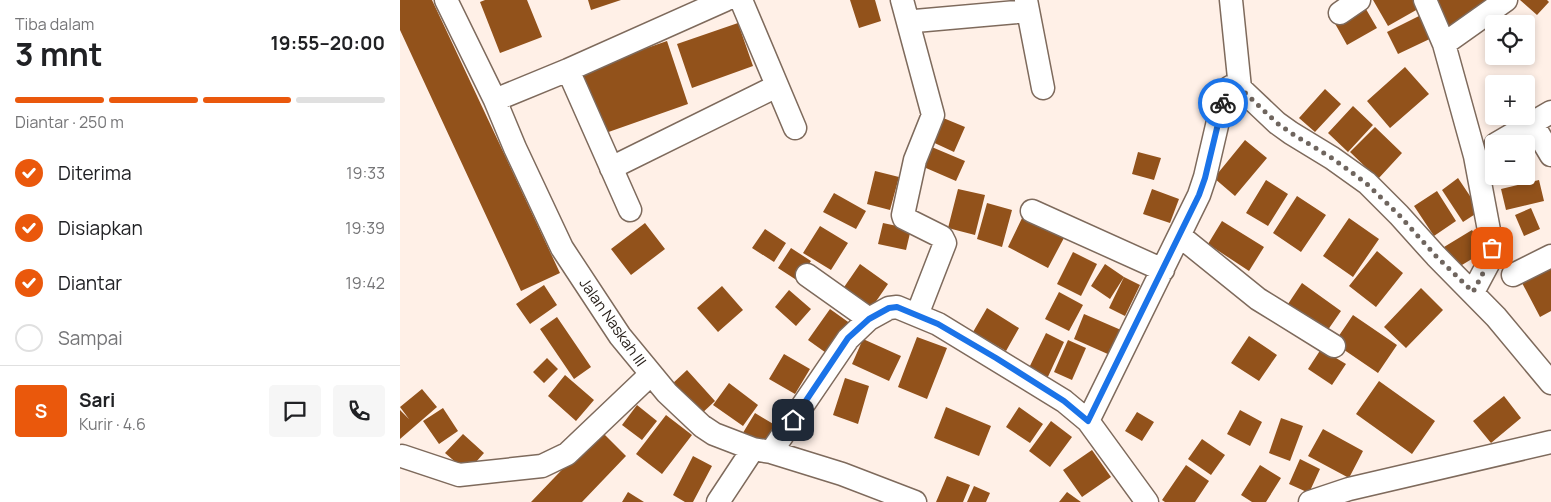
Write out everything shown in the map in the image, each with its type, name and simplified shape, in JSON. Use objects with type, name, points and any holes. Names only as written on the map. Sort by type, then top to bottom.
[{"type":"street","name":"Jalan Naskah III","points":[[446,0],[495,100],[515,148],[562,248],[620,336],[650,375],[702,426],[714,434],[762,451],[842,474],[915,502]]},
{"type":"street","points":[[495,100],[568,70],[725,0]]},
{"type":"street","points":[[741,0],[795,128]]},
{"type":"street","points":[[902,0],[933,115],[915,160],[903,215],[904,218],[942,236],[945,243],[917,315]]},
{"type":"street","points":[[1230,0],[1240,88]]},
{"type":"street","points":[[1340,13],[1359,0]]},
{"type":"street","points":[[1424,0],[1485,141]]},
{"type":"street","points":[[1444,44],[1506,0]]},
{"type":"street","points":[[934,94],[912,10],[1027,5],[1043,88]]},
{"type":"street","points":[[568,70],[630,210]]},
{"type":"street","points":[[612,168],[778,86]]},
{"type":"street","points":[[1088,421],[1180,236],[1205,178],[1226,92],[1230,87],[1240,88],[1277,123],[1332,158],[1366,183],[1473,292],[1551,383]]},
{"type":"street","points":[[1511,135],[1542,118],[1551,155]]},
{"type":"street","points":[[1473,292],[1489,262],[1492,248],[1489,185]]},
{"type":"street","points":[[1032,211],[1163,270]]},
{"type":"street","points":[[1180,236],[1258,299],[1334,346]]},
{"type":"street","points":[[1513,275],[1551,256]]},
{"type":"street","points":[[806,275],[869,319]]},
{"type":"street","points":[[718,502],[762,451],[848,338],[869,319],[893,307],[901,308],[938,324],[1064,401],[1088,421],[1147,502]]},
{"type":"street","points":[[402,456],[459,475],[542,466],[567,454],[650,375]]},
{"type":"street","points":[[1310,502],[1349,489],[1551,442]]},
{"type":"building","points":[[400,0],[432,0],[560,273],[521,291],[400,30]]},
{"type":"building","points":[[485,0],[527,0],[542,37],[500,53],[480,2]]},
{"type":"building","points":[[588,0],[621,0],[591,10]]},
{"type":"building","points":[[850,0],[875,0],[881,21],[859,28]]},
{"type":"building","points":[[1373,0],[1413,0],[1418,9],[1388,26]]},
{"type":"building","points":[[1436,0],[1486,0],[1489,5],[1453,32],[1431,4]]},
{"type":"building","points":[[1520,0],[1547,0],[1549,2],[1537,15]]},
{"type":"building","points":[[1363,4],[1377,28],[1347,45],[1333,20]]},
{"type":"building","points":[[1425,13],[1436,36],[1398,54],[1387,32]]},
{"type":"building","points":[[738,23],[753,66],[692,88],[677,44]]},
{"type":"building","points":[[667,41],[688,104],[600,135],[578,72]]},
{"type":"building","points":[[1405,67],[1429,94],[1390,128],[1367,101]]},
{"type":"building","points":[[1325,89],[1341,104],[1315,132],[1299,118]]},
{"type":"building","points":[[1353,106],[1373,125],[1348,152],[1328,133]]},
{"type":"building","points":[[936,115],[965,127],[954,152],[926,139]]},
{"type":"building","points":[[1375,127],[1402,153],[1378,179],[1350,152]]},
{"type":"building","points":[[1245,140],[1267,158],[1235,196],[1214,178]]},
{"type":"building","points":[[927,145],[965,161],[956,181],[919,165]]},
{"type":"building","points":[[1138,152],[1161,158],[1154,180],[1132,174]]},
{"type":"building","points":[[875,171],[899,177],[890,210],[867,204]]},
{"type":"building","points":[[1458,178],[1480,211],[1463,222],[1442,190]]},
{"type":"building","points":[[1266,180],[1288,194],[1268,226],[1246,213]]},
{"type":"building","points":[[1539,180],[1544,201],[1506,210],[1501,189],[1518,185],[1535,185],[1535,181]]},
{"type":"building","points":[[958,189],[985,195],[975,235],[948,228]]},
{"type":"building","points":[[1152,189],[1179,199],[1170,223],[1143,214]]},
{"type":"building","points":[[1437,191],[1456,221],[1434,236],[1414,206]]},
{"type":"building","points":[[834,193],[866,211],[856,229],[823,212]]},
{"type":"building","points":[[1297,196],[1326,215],[1301,252],[1273,233]]},
{"type":"building","points":[[987,203],[1012,210],[1002,247],[977,239]]},
{"type":"building","points":[[1531,208],[1540,229],[1524,236],[1515,215]]},
{"type":"building","points":[[1024,214],[1065,236],[1048,268],[1008,247]]},
{"type":"building","points":[[1349,218],[1379,239],[1353,277],[1323,256]]},
{"type":"building","points":[[1222,221],[1264,247],[1249,271],[1208,244]]},
{"type":"building","points":[[645,223],[665,249],[631,275],[611,249]]},
{"type":"building","points":[[883,223],[911,229],[906,250],[878,244]]},
{"type":"building","points":[[820,226],[848,243],[831,270],[803,253]]},
{"type":"building","points":[[765,229],[786,243],[774,262],[752,248]]},
{"type":"building","points":[[1472,230],[1485,251],[1457,268],[1444,247]]},
{"type":"building","points":[[791,248],[811,261],[798,281],[778,268]]},
{"type":"building","points":[[1377,251],[1403,273],[1376,307],[1349,286]]},
{"type":"building","points":[[1073,252],[1097,264],[1081,296],[1057,284]]},
{"type":"building","points":[[1551,263],[1551,311],[1540,317],[1520,279]]},
{"type":"building","points":[[860,264],[888,284],[868,313],[840,293]]},
{"type":"building","points":[[1105,264],[1124,277],[1110,299],[1091,286]]},
{"type":"building","points":[[1124,277],[1140,285],[1125,316],[1109,308]]},
{"type":"building","points":[[1302,283],[1341,311],[1323,337],[1284,310]]},
{"type":"building","points":[[544,285],[557,305],[530,324],[516,304]]},
{"type":"building","points":[[722,286],[743,310],[718,332],[697,308]]},
{"type":"building","points":[[1421,288],[1443,310],[1406,348],[1384,327]]},
{"type":"building","points":[[789,290],[811,309],[796,326],[775,307]]},
{"type":"building","points":[[1059,292],[1083,305],[1069,331],[1045,319]]},
{"type":"building","points":[[987,308],[1019,328],[1006,351],[973,332]]},
{"type":"building","points":[[830,309],[851,324],[829,355],[808,340]]},
{"type":"building","points":[[1084,314],[1121,330],[1110,355],[1074,339]]},
{"type":"building","points":[[1353,315],[1397,345],[1378,373],[1334,343]]},
{"type":"building","points":[[557,317],[591,367],[574,379],[540,329]]},
{"type":"building","points":[[1046,333],[1064,342],[1046,381],[1027,372]]},
{"type":"building","points":[[1249,336],[1277,355],[1259,381],[1231,363]]},
{"type":"building","points":[[917,337],[947,348],[927,399],[898,387]]},
{"type":"building","points":[[863,339],[901,356],[889,381],[852,364]]},
{"type":"building","points":[[1068,340],[1086,348],[1072,380],[1054,372]]},
{"type":"building","points":[[1321,349],[1346,364],[1332,385],[1308,369]]},
{"type":"building","points":[[784,354],[810,369],[795,394],[769,379]]},
{"type":"building","points":[[547,358],[558,369],[544,383],[533,372]]},
{"type":"building","points":[[687,370],[715,401],[699,416],[671,385]]},
{"type":"building","points":[[565,375],[594,400],[576,421],[548,396]]},
{"type":"building","points":[[845,378],[869,386],[858,424],[833,415]]},
{"type":"building","points":[[1379,381],[1435,421],[1412,454],[1356,414]]},
{"type":"building","points":[[729,383],[758,405],[743,426],[713,405]]},
{"type":"building","points":[[422,389],[437,407],[400,439],[400,410],[409,419],[400,407]]},
{"type":"building","points":[[1504,396],[1521,418],[1491,443],[1473,421]]},
{"type":"building","points":[[637,405],[657,421],[642,440],[622,425]]},
{"type":"building","points":[[946,407],[991,426],[979,456],[934,438]]},
{"type":"building","points":[[1019,407],[1043,424],[1030,443],[1006,427]]},
{"type":"building","points":[[443,408],[458,431],[439,444],[423,421]]},
{"type":"building","points":[[1240,410],[1262,422],[1250,446],[1227,434]]},
{"type":"building","points":[[1137,412],[1154,422],[1142,441],[1125,431]]},
{"type":"building","points":[[755,413],[775,425],[761,448],[741,436]]},
{"type":"building","points":[[666,415],[692,435],[662,474],[636,454]]},
{"type":"building","points":[[1281,418],[1303,426],[1290,461],[1269,453]]},
{"type":"building","points":[[1051,421],[1072,437],[1050,467],[1029,451]]},
{"type":"building","points":[[1323,429],[1363,451],[1349,478],[1308,456]]},
{"type":"building","points":[[600,430],[626,456],[582,502],[531,502]]},
{"type":"building","points":[[463,434],[484,453],[467,472],[445,453]]},
{"type":"building","points":[[1202,439],[1225,455],[1211,475],[1188,459]]},
{"type":"building","points":[[1092,450],[1111,477],[1082,497],[1063,470]]},
{"type":"building","points":[[693,456],[712,466],[693,502],[685,502],[673,495]]},
{"type":"building","points":[[1300,459],[1320,469],[1309,493],[1289,484]]},
{"type":"building","points":[[1186,465],[1209,481],[1195,502],[1165,502],[1162,500]]},
{"type":"building","points":[[1260,465],[1281,478],[1266,502],[1252,502],[1241,495]]},
{"type":"building","points":[[947,476],[970,485],[963,502],[936,502]]},
{"type":"building","points":[[974,486],[990,493],[986,502],[967,502]]},
{"type":"building","points":[[628,492],[644,502],[622,502]]},
{"type":"building","points":[[1067,492],[1081,502],[1059,502]]},
{"type":"way so far","points":[[1223,103],[1227,89],[1233,86],[1240,88],[1277,123],[1332,158],[1366,183],[1473,292],[1489,262],[1492,248]]},
{"type":"route","points":[[793,420],[848,338],[869,319],[889,308],[897,307],[938,324],[996,358],[1064,401],[1088,421],[1199,195],[1205,178],[1223,103]]}]
